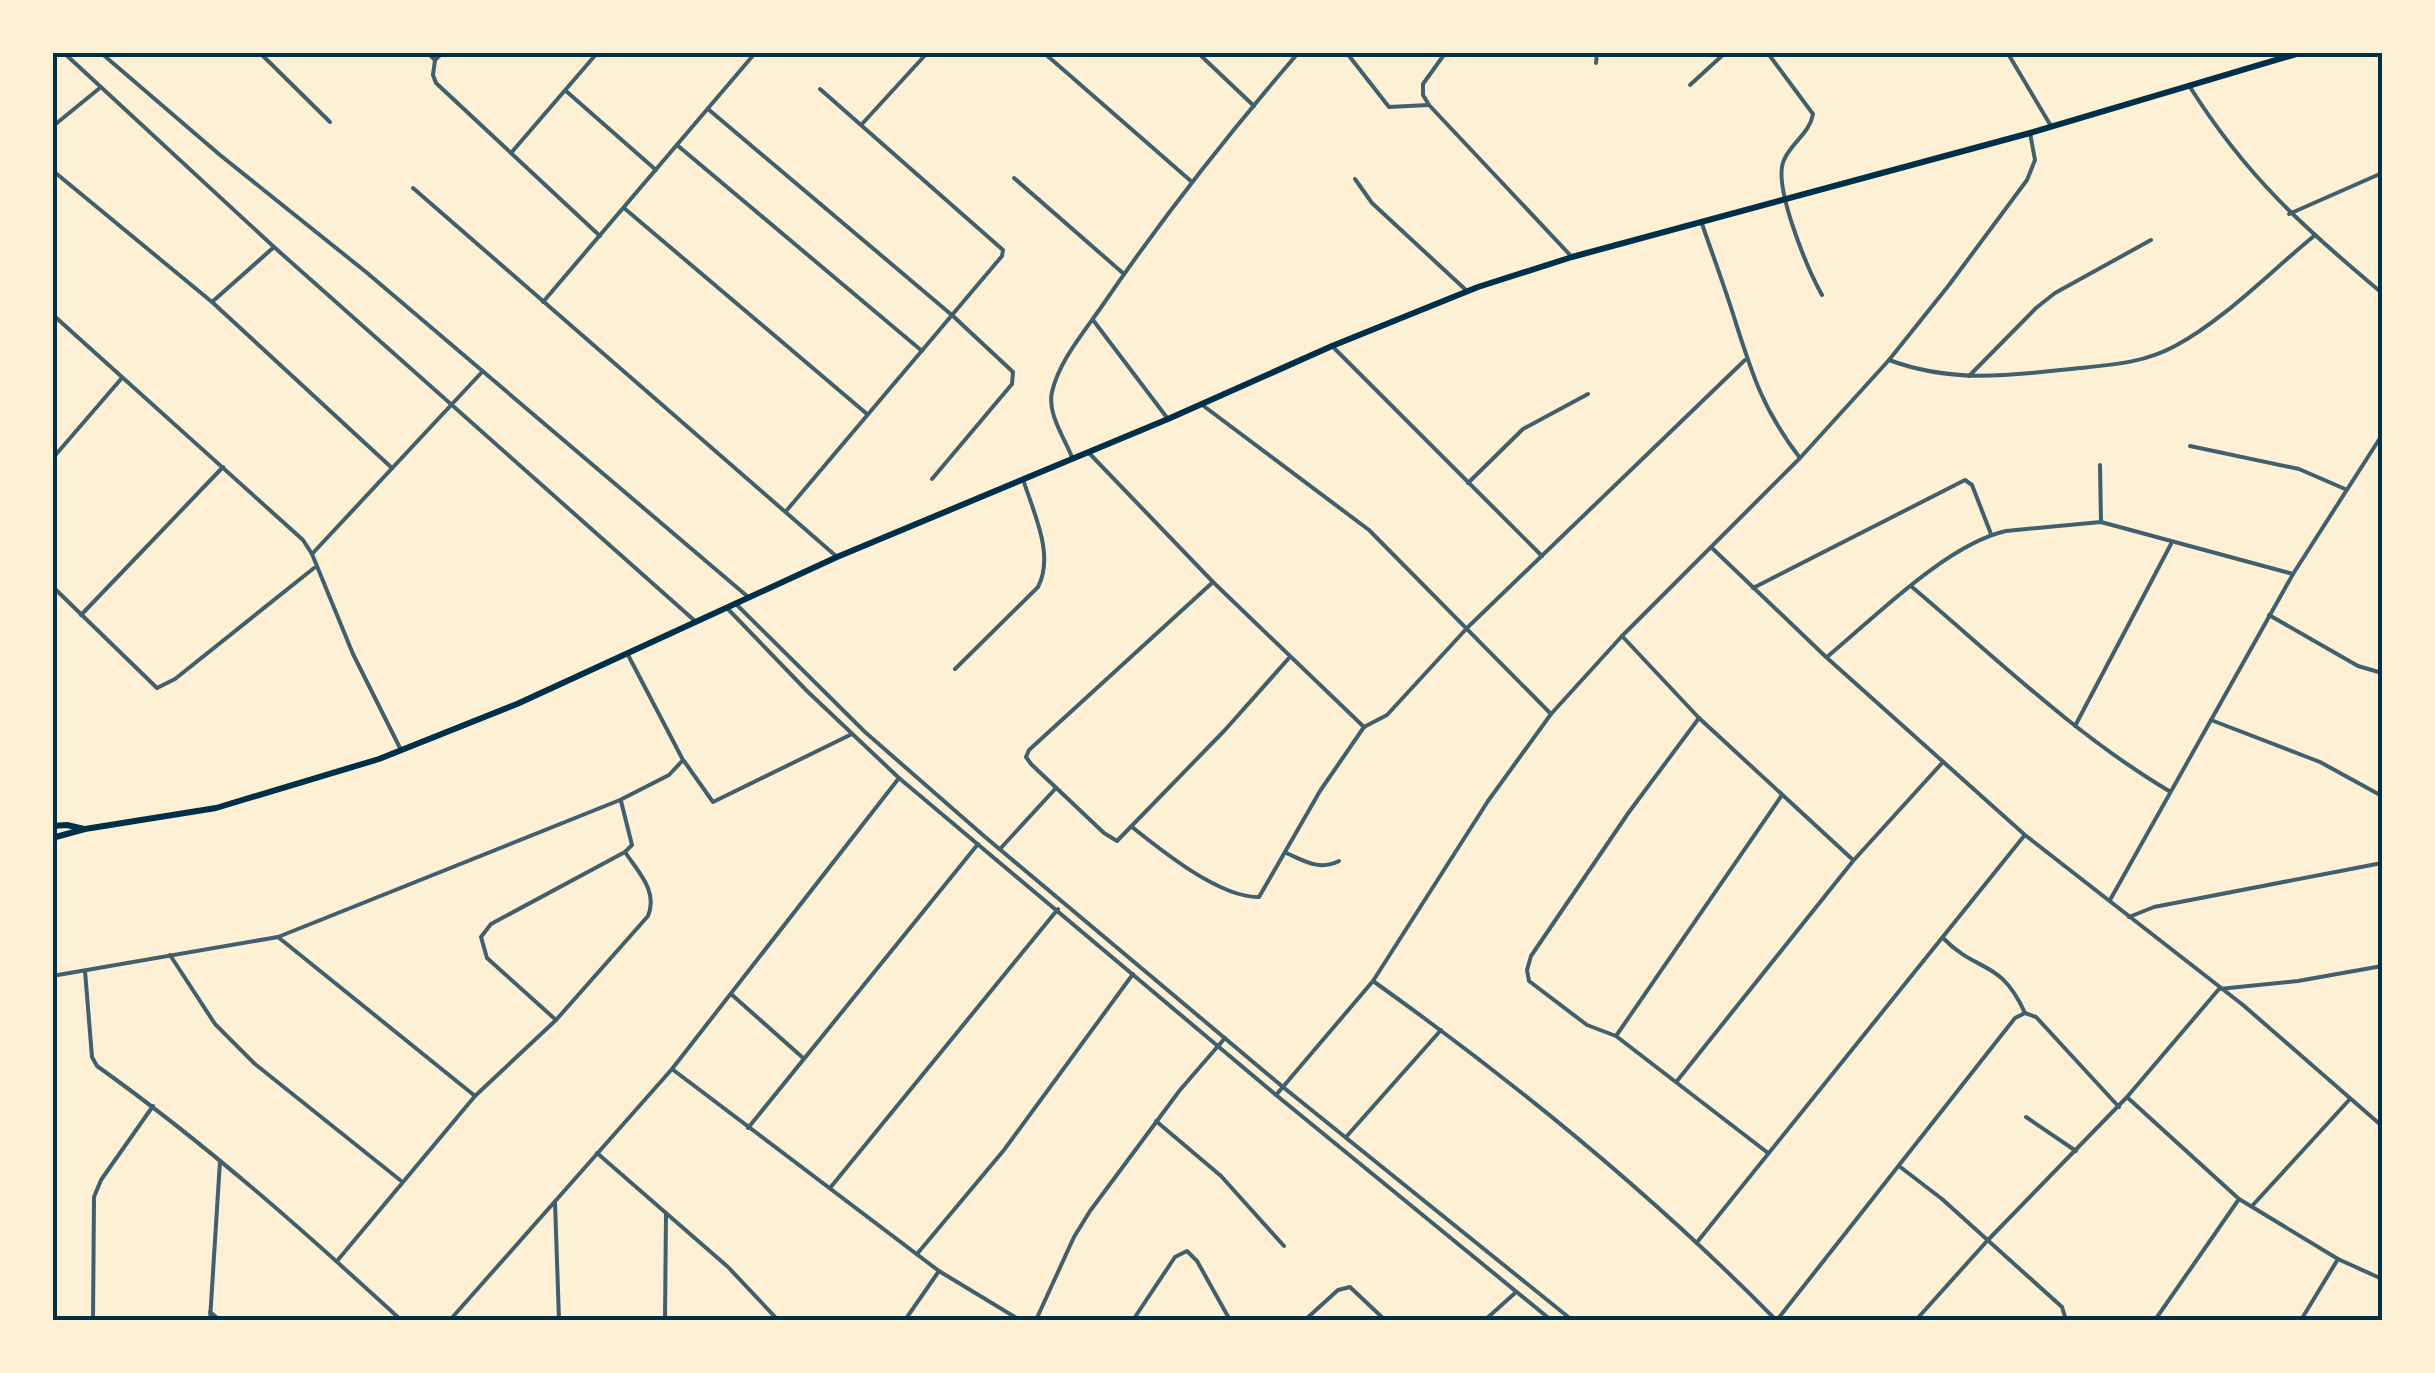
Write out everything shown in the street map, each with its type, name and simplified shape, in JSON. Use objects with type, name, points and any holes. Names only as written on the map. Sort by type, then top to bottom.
[{"type":"main road","points":[[52,838],[216,808],[333,775],[401,750],[516,704],[837,556],[1467,291],[1572,257],[2030,133],[2303,52]]},
{"type":"main road","points":[[52,826],[85,829]]},
{"type":"street","points":[[63,52],[274,246],[696,621]]},
{"type":"street","points":[[100,52],[748,596]]},
{"type":"street","points":[[260,52],[330,122]]},
{"type":"street","points":[[427,52],[435,60]]},
{"type":"street","points":[[442,52],[435,60],[436,83],[600,236]]},
{"type":"street","points":[[511,153],[598,52]]},
{"type":"street","points":[[543,302],[756,52]]},
{"type":"street","points":[[862,124],[928,52]]},
{"type":"street","points":[[1042,52],[1192,182]]},
{"type":"street","points":[[1197,52],[1254,106]]},
{"type":"street","points":[[1072,458],[1052,411],[1051,394],[1062,366],[1192,182],[1299,52]]},
{"type":"street","points":[[1346,52],[1390,107],[1429,105]]},
{"type":"street","points":[[1446,52],[1422,84],[1429,105],[1572,257]]},
{"type":"street","points":[[1596,63],[1597,52]]},
{"type":"street","points":[[1690,85],[1726,52]]},
{"type":"street","points":[[1767,52],[1813,114],[1809,126],[1782,163],[1781,177],[1796,240],[1822,295]]},
{"type":"street","points":[[2008,52],[2051,126]]},
{"type":"street","points":[[52,127],[102,87]]},
{"type":"street","points":[[2190,87],[2225,141],[2289,214],[2382,294]]},
{"type":"street","points":[[787,510],[953,316],[1003,250],[820,89]]},
{"type":"street","points":[[566,91],[656,170]]},
{"type":"street","points":[[708,109],[953,316],[1011,370],[1014,378],[932,479]]},
{"type":"street","points":[[1276,1096],[1373,981],[1488,801],[1551,714],[1622,636],[1800,458],[1889,360],[2027,180],[2035,160],[2030,133]]},
{"type":"street","points":[[678,145],[923,351]]},
{"type":"street","points":[[52,170],[212,302],[392,468]]},
{"type":"street","points":[[2289,214],[2382,173]]},
{"type":"street","points":[[1014,178],[1124,274]]},
{"type":"street","points":[[1356,179],[1372,203],[1467,291]]},
{"type":"street","points":[[413,188],[837,556]]},
{"type":"street","points":[[624,208],[867,414]]},
{"type":"street","points":[[1701,221],[1745,360],[1769,415],[1800,458]]},
{"type":"street","points":[[1889,360],[1933,374],[1968,378],[2019,376],[2150,358],[2196,334],[2314,236]]},
{"type":"street","points":[[1968,378],[2055,293],[2152,240]]},
{"type":"street","points":[[212,302],[274,246]]},
{"type":"street","points":[[52,314],[303,540],[401,750]]},
{"type":"street","points":[[1093,320],[1168,419]]},
{"type":"street","points":[[1332,346],[1542,556]]},
{"type":"street","points":[[1132,827],[1183,867],[1253,898],[1263,893],[1320,791],[1364,728],[1387,716],[1468,627],[1745,360]]},
{"type":"street","points":[[312,554],[482,372]]},
{"type":"street","points":[[52,460],[122,378]]},
{"type":"street","points":[[1468,482],[1524,429],[1588,394]]},
{"type":"street","points":[[1200,404],[1358,521],[1551,714]]},
{"type":"street","points":[[2110,900],[2293,574],[2382,435]]},
{"type":"street","points":[[2376,443],[2382,450]]},
{"type":"street","points":[[2190,446],[2299,469],[2345,489]]},
{"type":"street","points":[[1088,452],[1289,658],[1364,728]]},
{"type":"street","points":[[2100,465],[2101,522]]},
{"type":"street","points":[[81,615],[224,467]]},
{"type":"street","points":[[955,668],[1038,587],[1044,576],[1042,544],[1023,479]]},
{"type":"street","points":[[1752,588],[1965,480],[1972,485],[1991,534]]},
{"type":"street","points":[[1826,657],[1942,562],[1991,534],[2101,522],[2293,574]]},
{"type":"street","points":[[2075,726],[2171,543]]},
{"type":"street","points":[[1712,548],[1942,762],[2026,834],[2243,1005],[2382,1126]]},
{"type":"street","points":[[52,586],[157,688],[175,679],[316,566]]},
{"type":"street","points":[[1213,582],[1026,754],[1026,760],[1112,840],[1122,839],[1289,658]]},
{"type":"street","points":[[1912,587],[2075,726],[2168,791]]},
{"type":"street","points":[[734,603],[865,732],[1000,849],[1283,1087],[1572,1320]]},
{"type":"street","points":[[726,607],[899,778],[1276,1096],[1551,1320]]},
{"type":"street","points":[[2269,616],[2358,666],[2382,672]]},
{"type":"street","points":[[1622,636],[1699,718],[1853,861]]},
{"type":"street","points":[[627,653],[683,760],[714,802],[852,734]]},
{"type":"street","points":[[1699,718],[1629,812],[1529,960],[1529,981],[1587,1024],[1616,1036],[1768,1153]]},
{"type":"street","points":[[2210,720],[2320,762],[2382,796]]},
{"type":"street","points":[[52,976],[278,937],[620,800],[673,773],[683,760]]},
{"type":"street","points":[[1677,1080],[1853,861],[1942,762]]},
{"type":"street","points":[[450,1320],[672,1069],[899,778]]},
{"type":"street","points":[[1000,849],[1056,788]]},
{"type":"street","points":[[1616,1036],[1782,795]]},
{"type":"street","points":[[556,1020],[487,958],[480,937],[491,924],[625,852],[632,845],[620,800]]},
{"type":"street","points":[[1698,1241],[2026,834]]},
{"type":"street","points":[[748,1128],[978,844]]},
{"type":"street","points":[[337,1261],[475,1096],[556,1020],[648,916],[651,891],[625,852]]},
{"type":"street","points":[[1286,853],[1317,866],[1339,861]]},
{"type":"street","points":[[2129,917],[2172,904],[2382,864]]},
{"type":"street","points":[[830,1188],[1058,909]]},
{"type":"street","points":[[278,937],[475,1096]]},
{"type":"street","points":[[1942,938],[1958,954],[2006,979],[2025,1013],[2036,1017],[2119,1107]]},
{"type":"street","points":[[170,955],[216,1024],[255,1064],[402,1181]]},
{"type":"street","points":[[1916,1320],[1987,1240],[2128,1098],[2219,989],[2298,981],[2382,966]]},
{"type":"street","points":[[85,971],[94,1062],[220,1161],[401,1320]]},
{"type":"street","points":[[918,1254],[1004,1150],[1133,974]]},
{"type":"street","points":[[1373,981],[1441,1030],[1698,1241],[1776,1320],[2015,1018],[2025,1013]]},
{"type":"street","points":[[731,994],[803,1058]]},
{"type":"street","points":[[1346,1137],[1441,1030]]},
{"type":"street","points":[[1036,1320],[1074,1237],[1156,1121],[1225,1038]]},
{"type":"street","points":[[672,1069],[939,1271],[1020,1320]]},
{"type":"street","points":[[2128,1098],[2239,1199],[2338,1259],[2382,1279]]},
{"type":"street","points":[[2252,1206],[2350,1099]]},
{"type":"street","points":[[93,1320],[94,1196],[153,1106]]},
{"type":"street","points":[[2026,1117],[2078,1152]]},
{"type":"street","points":[[1156,1121],[1221,1176],[1284,1246]]},
{"type":"street","points":[[597,1153],[728,1267],[778,1320]]},
{"type":"street","points":[[210,1320],[220,1161]]},
{"type":"street","points":[[1899,1166],[1942,1199],[2062,1307],[2066,1320]]},
{"type":"street","points":[[2156,1320],[2239,1199]]},
{"type":"street","points":[[556,1202],[559,1320]]},
{"type":"street","points":[[665,1320],[666,1212]]},
{"type":"street","points":[[1132,1320],[1175,1257],[1186,1252],[1197,1261],[1230,1320]]},
{"type":"street","points":[[2301,1320],[2338,1259]]},
{"type":"street","points":[[905,1320],[939,1271]]},
{"type":"street","points":[[1305,1320],[1338,1290],[1350,1287],[1385,1320]]},
{"type":"street","points":[[1486,1320],[1516,1292]]},
{"type":"street","points":[[210,1312],[220,1320]]}]
